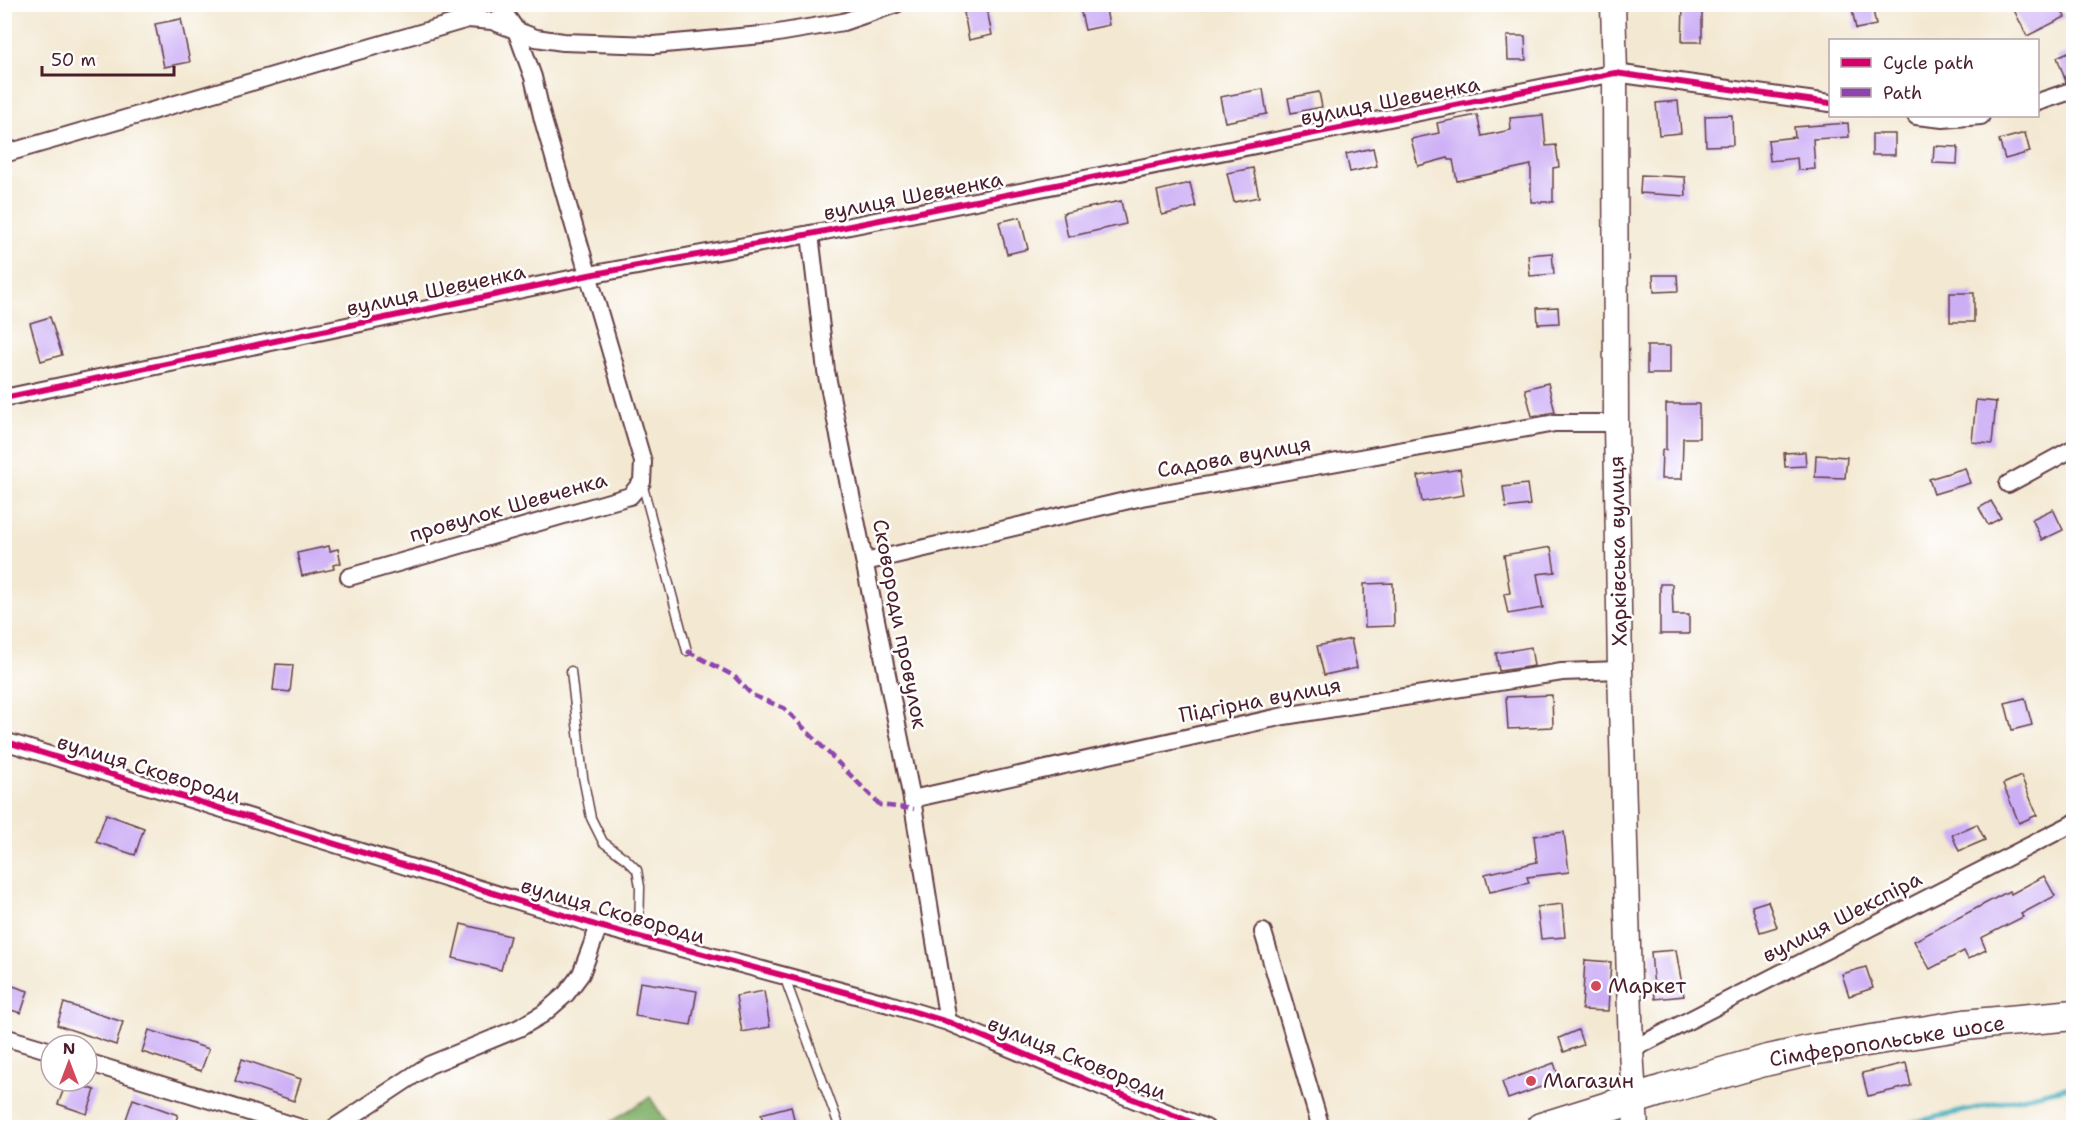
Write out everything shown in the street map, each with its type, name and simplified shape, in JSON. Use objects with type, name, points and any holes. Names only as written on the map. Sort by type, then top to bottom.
[{"type":"highway","name":"Сімферопольське шосе","points":[[1540,1128],[1634,1098],[1764,1061],[1817,1049],[1964,1025],[2073,1015]]},
{"type":"main road","name":"Харківська вулиця","points":[[1613,4],[1620,670],[1631,1050],[1636,1128]]},
{"type":"street","points":[[498,4],[516,30],[533,77],[543,120],[643,462],[642,483]]},
{"type":"street","points":[[4,154],[468,19],[492,21],[536,38],[563,42],[654,45],[772,34],[843,22],[885,6]]},
{"type":"street","name":"вулиця Шевченка","points":[[4,398],[589,275],[810,234],[1615,73],[1829,104]]},
{"type":"street","points":[[2039,101],[2073,90]]},
{"type":"street","points":[[1925,117],[1943,119],[1968,117]]},
{"type":"street","name":"Сковороди провулок","points":[[810,234],[826,371],[912,799],[948,1022]]},
{"type":"street","name":"Садова вулиця","points":[[865,562],[1142,496],[1555,423],[1616,423]]},
{"type":"street","points":[[2008,484],[2073,448]]},
{"type":"street","name":"провулок Шевченка","points":[[349,577],[630,496],[642,483]]},
{"type":"street","name":"Підгірна вулиця","points":[[912,799],[1284,716],[1562,672],[1620,670]]},
{"type":"street","name":"вулиця Сковороди","points":[[4,741],[599,926],[948,1022],[1103,1088],[1206,1128]]},
{"type":"street","name":"вулиця Шекспіра","points":[[1631,1050],[2073,823]]},
{"type":"street","points":[[334,1128],[429,1065],[519,1028],[543,1014],[566,994],[581,974],[599,926]]},
{"type":"street","points":[[1263,932],[1321,1128]]},
{"type":"street","points":[[4,1037],[39,1047]]},
{"type":"street","points":[[99,1066],[301,1128]]},
{"type":"lane","points":[[642,483],[687,651]]},
{"type":"lane","points":[[572,671],[583,777],[591,818],[603,842],[638,870],[639,937]]},
{"type":"lane","points":[[783,976],[840,1128]]},
{"type":"green space","points":[[650,1097],[669,1127],[602,1127]]},
{"type":"building","points":[[986,4],[992,35],[969,40],[963,7]]},
{"type":"building","points":[[1079,4],[1105,4],[1109,25],[1085,30]]},
{"type":"building","points":[[1683,4],[1702,4],[1702,42],[1682,42]]},
{"type":"building","points":[[2011,4],[2058,4],[2065,17],[2027,36]]},
{"type":"building","points":[[1872,5],[1876,25],[1856,29],[1852,9]]},
{"type":"building","points":[[181,19],[190,62],[164,67],[155,24]]},
{"type":"building","points":[[1507,36],[1525,36],[1526,60],[1508,60]]},
{"type":"building","points":[[2073,50],[2073,80],[2066,82],[2057,57]]},
{"type":"building","points":[[1263,89],[1267,114],[1225,122],[1220,97]]},
{"type":"building","points":[[1319,92],[1322,107],[1291,113],[1288,98]]},
{"type":"building","points":[[1678,101],[1681,133],[1659,135],[1656,103]]},
{"type":"building","points":[[1477,115],[1482,136],[1511,130],[1510,118],[1543,115],[1546,146],[1556,145],[1559,167],[1553,168],[1553,202],[1531,202],[1531,165],[1457,181],[1453,160],[1448,158],[1418,166],[1411,139],[1439,133],[1437,123]]},
{"type":"building","points":[[1732,115],[1733,145],[1706,146],[1705,116]]},
{"type":"building","points":[[1848,123],[1849,137],[1813,139],[1815,169],[1798,170],[1797,158],[1770,161],[1768,140],[1795,137],[1794,127]]},
{"type":"building","points":[[2025,133],[2030,152],[2005,159],[1999,140]]},
{"type":"building","points":[[1872,134],[1895,134],[1895,155],[1872,155]]},
{"type":"building","points":[[1934,146],[1958,147],[1957,164],[1933,163]]},
{"type":"building","points":[[1373,148],[1377,166],[1350,172],[1346,154]]},
{"type":"building","points":[[1253,168],[1259,197],[1234,202],[1227,173]]},
{"type":"building","points":[[1641,175],[1685,177],[1686,196],[1640,193]]},
{"type":"building","points":[[1190,183],[1196,207],[1162,215],[1157,191]]},
{"type":"building","points":[[1121,201],[1126,224],[1068,237],[1063,213]]},
{"type":"building","points":[[1020,217],[1028,249],[1007,254],[999,222]]},
{"type":"building","points":[[1552,253],[1554,274],[1530,276],[1528,255]]},
{"type":"building","points":[[1653,275],[1677,275],[1678,291],[1654,292]]},
{"type":"building","points":[[1950,293],[1974,293],[1974,322],[1950,322]]},
{"type":"building","points":[[1558,307],[1559,323],[1538,324],[1537,308]]},
{"type":"building","points":[[50,317],[62,355],[41,361],[30,323]]},
{"type":"building","points":[[1647,346],[1670,346],[1670,374],[1647,374]]},
{"type":"building","points":[[1548,383],[1555,412],[1532,416],[1525,389]]},
{"type":"building","points":[[1976,400],[1996,402],[1992,444],[1972,442]]},
{"type":"building","points":[[1666,404],[1699,404],[1699,438],[1683,438],[1682,479],[1661,479],[1662,450],[1666,450]]},
{"type":"building","points":[[1805,452],[1806,466],[1785,467],[1784,453]]},
{"type":"building","points":[[1816,455],[1847,457],[1845,478],[1815,477]]},
{"type":"building","points":[[1965,468],[1970,483],[1934,494],[1929,479]]},
{"type":"building","points":[[1460,469],[1464,495],[1422,502],[1418,476]]},
{"type":"building","points":[[1527,484],[1530,505],[1506,508],[1503,487]]},
{"type":"building","points":[[1991,501],[2001,518],[1988,525],[1979,508]]},
{"type":"building","points":[[2053,509],[2063,530],[2042,540],[2032,519]]},
{"type":"building","points":[[329,546],[330,551],[338,549],[341,563],[333,565],[334,569],[302,576],[297,553]]},
{"type":"building","points":[[1551,547],[1555,572],[1537,574],[1543,608],[1508,614],[1504,594],[1510,593],[1504,555]]},
{"type":"building","points":[[1393,583],[1394,626],[1365,627],[1364,584]]},
{"type":"building","points":[[1660,584],[1672,584],[1673,615],[1689,615],[1689,634],[1660,634]]},
{"type":"building","points":[[1351,639],[1357,668],[1324,675],[1317,646]]},
{"type":"building","points":[[1531,647],[1534,666],[1499,671],[1496,653]]},
{"type":"building","points":[[276,664],[293,665],[290,692],[273,690]]},
{"type":"building","points":[[1552,695],[1553,727],[1508,729],[1506,697]]},
{"type":"building","points":[[2025,698],[2032,725],[2012,730],[2005,703]]},
{"type":"building","points":[[2021,776],[2037,815],[2019,823],[2003,784]]},
{"type":"building","points":[[106,814],[144,828],[135,855],[96,842]]},
{"type":"building","points":[[1977,824],[1985,840],[1959,851],[1952,835]]},
{"type":"building","points":[[1564,832],[1569,872],[1527,877],[1529,883],[1490,892],[1485,874],[1537,862],[1534,836]]},
{"type":"building","points":[[2044,876],[2055,896],[2021,914],[2023,917],[1981,938],[1986,950],[1968,959],[1964,951],[1930,969],[1914,941],[2009,891],[2011,894]]},
{"type":"building","points":[[1768,901],[1777,927],[1760,932],[1752,906]]},
{"type":"building","points":[[1562,904],[1565,937],[1541,939],[1537,907]]},
{"type":"building","points":[[461,924],[510,936],[501,970],[453,958]]},
{"type":"building","points":[[1676,950],[1684,996],[1655,999],[1651,952]]},
{"type":"building","name":"Маркет","points":[[1585,960],[1611,962],[1608,1011],[1582,1010]]},
{"type":"building","points":[[1866,967],[1873,988],[1849,996],[1842,974]]},
{"type":"building","points":[[640,982],[697,991],[691,1025],[635,1016]]},
{"type":"building","points":[[4,983],[28,991],[21,1013],[4,1008]]},
{"type":"building","points":[[764,991],[770,1027],[742,1032],[736,996]]},
{"type":"building","points":[[64,1003],[123,1022],[116,1045],[99,1039],[99,1033],[81,1033],[57,1025]]},
{"type":"building","points":[[149,1030],[209,1049],[201,1071],[142,1052]]},
{"type":"building","points":[[1578,1030],[1583,1045],[1564,1052],[1559,1038]]},
{"type":"building","points":[[242,1059],[301,1079],[294,1101],[235,1081]]},
{"type":"building","name":"Магазин","points":[[1554,1063],[1560,1080],[1508,1099],[1502,1082]]},
{"type":"building","points":[[1906,1063],[1911,1086],[1868,1096],[1862,1073]]},
{"type":"building","points":[[62,1093],[94,1093],[87,1114],[58,1104]]},
{"type":"building","points":[[133,1099],[178,1115],[173,1128],[123,1128]]},
{"type":"building","points":[[791,1106],[796,1128],[765,1128],[761,1114]]},
{"type":"waterway","points":[[1888,1128],[2074,1086]]},
{"type":"marked path","points":[[687,651],[734,676],[752,695],[784,708],[880,805],[914,809]]},
{"type":"cycle path","points":[[4,398],[589,275],[810,234],[1615,73],[1829,103]]},
{"type":"cycle path","points":[[4,741],[599,926],[948,1022],[1206,1128]]},
{"type":"place","name":"Маркет","points":[[1596,986]]},
{"type":"place","name":"Магазин","points":[[1531,1081]]}]
